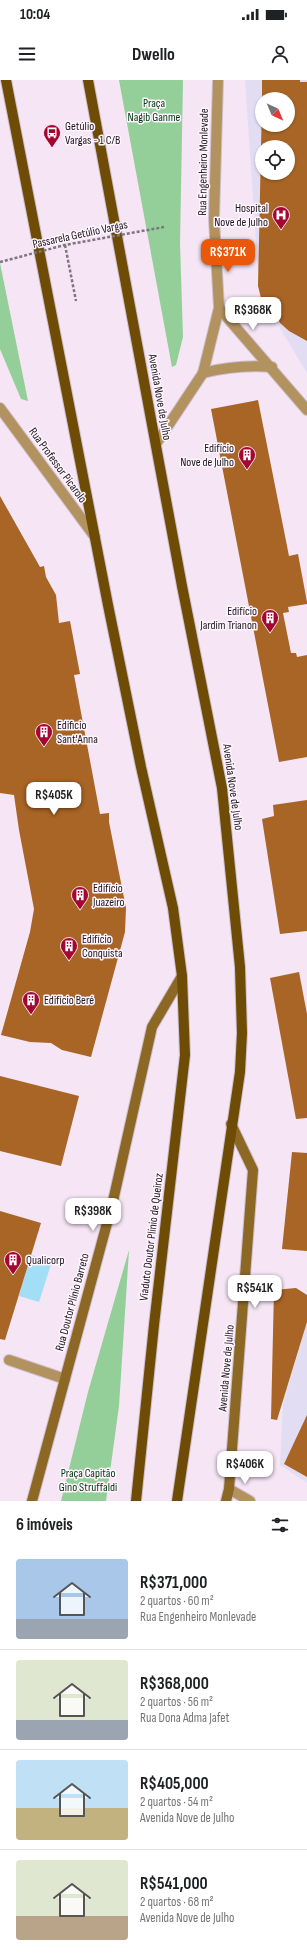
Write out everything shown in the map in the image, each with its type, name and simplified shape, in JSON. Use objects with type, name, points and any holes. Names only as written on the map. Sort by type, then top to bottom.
[{"type":"main road","points":[[6,80],[141,767],[173,908],[182,976]]},
{"type":"main road","name":"Avenida Nove de Julho","points":[[88,80],[222,788],[240,967],[242,1033],[240,1072],[231,1124],[253,1170],[229,1489],[226,1501]]},
{"type":"main road","name":"Viaduto Doutor Plínio de Queiroz","points":[[136,1501],[154,1325],[185,1055],[182,976]]},
{"type":"main road","name":"Rua Doutor Plínio Barreto","points":[[32,1501],[113,1202],[152,1027],[182,976]]},
{"type":"main road","points":[[177,1501],[231,1124]]},
{"type":"street","name":"Rua Engenheiro Monlevade","points":[[156,444],[203,373],[219,308],[214,219],[218,80]]},
{"type":"street","points":[[219,308],[232,325],[272,367],[307,410]]},
{"type":"street","points":[[203,373],[229,366],[249,365],[272,367]]},
{"type":"street","name":"Rua Professor Picarolo","points":[[0,408],[95,537]]},
{"type":"street","points":[[9,1360],[65,1379]]},
{"type":"street","points":[[229,1489],[250,1501]]},
{"type":"path","name":"Passarela Getúlio Vargas","points":[[0,262],[65,245],[164,227]]},
{"type":"path","points":[[65,245],[76,301]]},
{"type":"shaded area","name":"Hospital Nove de Julho","points":[[245,80],[307,80],[307,373],[262,298],[259,287]]},
{"type":"shaded area","points":[[307,1323],[307,1483],[280,1465],[283,1403]]},
{"type":"green space","name":"Praça Nagib Ganme","points":[[119,80],[183,80],[180,243],[183,337],[176,365],[172,367]]},
{"type":"green space","points":[[0,263],[28,401],[21,399],[0,349]]},
{"type":"green space","name":"Praça Capitão Gino Struffaldi","points":[[129,1250],[119,1406],[106,1501],[61,1501],[88,1392]]},
{"type":"water","points":[[31,1255],[52,1261],[39,1302],[19,1296]]},
{"type":"building","name":"Hospital Nove de Julho","points":[[262,80],[300,80],[300,82],[307,82],[307,341],[289,331],[280,323],[268,298],[261,298],[258,286],[260,180],[295,180],[295,140],[261,140],[261,132],[295,132],[295,92],[262,92]]},
{"type":"building","points":[[258,400],[289,556],[298,554],[307,602],[307,604],[288,607],[289,612],[283,613],[291,653],[296,653],[297,657],[307,655],[307,757],[279,762],[211,409]]},
{"type":"building","points":[[0,496],[40,567],[44,566],[46,577],[56,595],[59,623],[70,621],[80,674],[74,675],[100,814],[109,813],[109,822],[126,908],[125,932],[91,1057],[62,1050],[51,1043],[30,1042],[1,1035],[30,932],[34,909],[14,795],[0,793]]},
{"type":"building","points":[[307,800],[307,931],[280,934],[262,819],[274,816],[273,805]]},
{"type":"building","points":[[299,972],[307,1014],[307,1118],[296,1119],[270,978]]},
{"type":"building","points":[[0,1076],[79,1096],[61,1166],[0,1151]]},
{"type":"building","points":[[292,1152],[307,1153],[307,1251],[282,1249]]},
{"type":"building","name":"Qualicorp","points":[[0,1211],[41,1223],[5,1340],[0,1339]]},
{"type":"building","points":[[296,1288],[307,1295],[307,1322],[277,1420],[271,1419],[274,1290]]},
{"type":"building","points":[[307,1415],[307,1477],[284,1464]]},
{"type":"place","name":"Getúlio Vargas - 1 C/B","points":[[52,148]]},
{"type":"place","name":"Hospital Nove de Julho","points":[[281,230]]},
{"type":"place","name":"Edifício Nove de Julho","points":[[247,470]]},
{"type":"place","name":"Edifício Jardim Trianon","points":[[270,633]]},
{"type":"place","name":"Edificio Sant'Anna","points":[[44,747]]},
{"type":"place","name":"Edifício Juazeiro","points":[[80,910]]},
{"type":"place","name":"Edifício Conquista","points":[[69,961]]},
{"type":"place","name":"Edifício Beré","points":[[31,1015]]},
{"type":"place","name":"Qualicorp","points":[[13,1275]]}]
